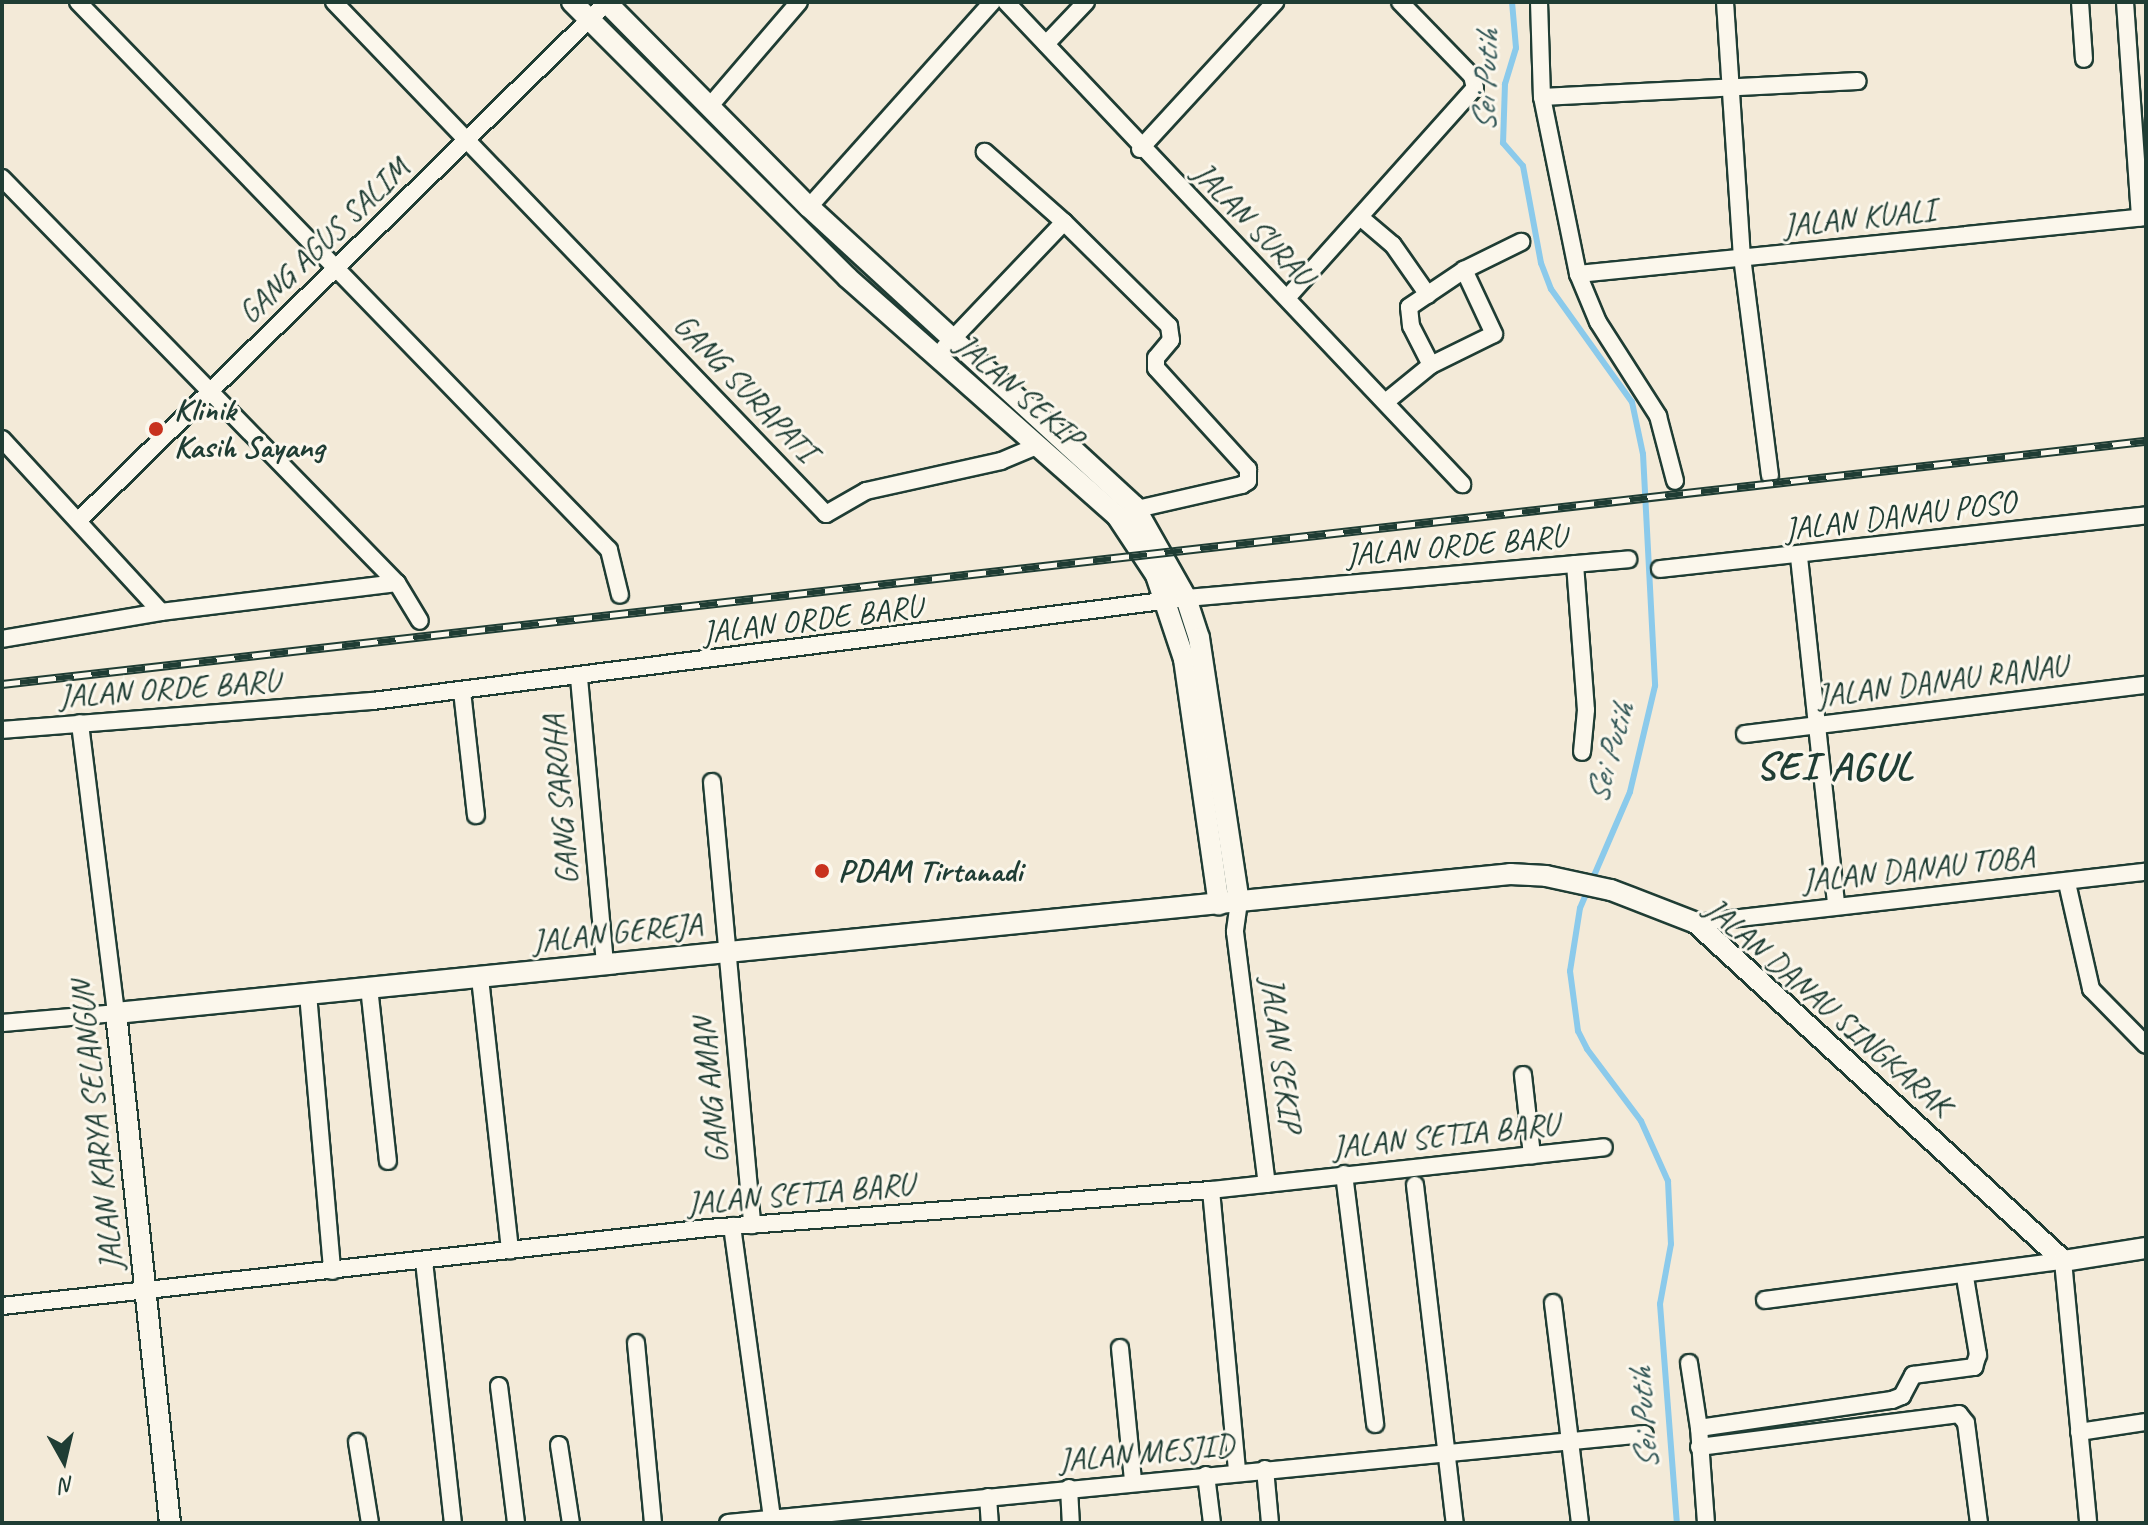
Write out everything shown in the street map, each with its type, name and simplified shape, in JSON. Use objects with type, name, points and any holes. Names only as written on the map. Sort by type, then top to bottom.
[{"type":"street","points":[[334,2],[468,139]]},
{"type":"street","name":"JALAN SEKIP","points":[[572,2],[934,357],[1037,446],[1126,511]]},
{"type":"street","name":"GANG AGUS SALIM","points":[[80,519],[607,2]]},
{"type":"street","name":"JALAN SEKIP","points":[[607,2],[809,207],[1126,511],[1199,638],[1229,903],[1267,1184]]},
{"type":"street","points":[[709,107],[799,2]]},
{"type":"street","points":[[809,207],[992,2]]},
{"type":"street","name":"JALAN SURAU","points":[[1006,2],[1140,149],[1388,400],[1462,484]]},
{"type":"street","points":[[1046,44],[1086,2]]},
{"type":"street","points":[[1140,149],[1275,2]]},
{"type":"street","points":[[1287,298],[1475,88],[1472,76],[1400,2]]},
{"type":"street","points":[[1539,2],[1542,97],[1578,274],[1598,322],[1658,416],[1675,481]]},
{"type":"street","points":[[1725,2],[1742,257],[1770,475]]},
{"type":"street","points":[[2080,2],[2084,59]]},
{"type":"street","points":[[2125,2],[2143,217]]},
{"type":"street","points":[[84,4],[609,550],[620,595]]},
{"type":"street","points":[[1542,97],[1858,81]]},
{"type":"street","name":"GANG SURAPATI","points":[[468,139],[826,514],[866,491],[1001,461],[1037,446]]},
{"type":"street","points":[[985,152],[1064,222],[1169,326],[1171,340],[1156,358],[1156,368],[1248,469],[1248,481],[1242,485],[1126,511]]},
{"type":"street","points":[[2,178],[397,583],[420,621]]},
{"type":"street","points":[[1360,217],[1393,245],[1428,295]]},
{"type":"street","name":"JALAN KUALI","points":[[1578,274],[2143,217]]},
{"type":"street","points":[[934,357],[1064,222]]},
{"type":"street","points":[[1431,365],[1407,312],[1464,270],[1521,242]]},
{"type":"street","points":[[1388,400],[1431,365],[1494,334],[1464,270]]},
{"type":"street","points":[[2,439],[80,519],[161,612]]},
{"type":"street","name":"JALAN DANAU POSO","points":[[1660,569],[1799,557],[2146,515]]},
{"type":"street","points":[[1799,557],[1836,905]]},
{"type":"street","name":"JALAN ORDE BARU","points":[[2,730],[462,691],[1176,600],[1628,559]]},
{"type":"street","points":[[1575,564],[1585,697],[1582,752]]},
{"type":"street","points":[[2,639],[161,612],[397,583]]},
{"type":"street","name":"GANG SAROHA","points":[[579,678],[605,965]]},
{"type":"street","name":"JALAN DANAU RANAU","points":[[1745,734],[2146,685]]},
{"type":"street","points":[[462,691],[476,815]]},
{"type":"street","name":"JALAN KARYA SELANGUN","points":[[80,723],[116,1013],[170,1523]]},
{"type":"street","name":"GANG AMAN","points":[[712,782],[752,1225]]},
{"type":"street","name":"JALAN DANAU TOBA","points":[[1696,923],[2146,872]]},
{"type":"street","name":"JALAN DANAU SINGKARAK","points":[[1229,903],[1510,874],[1572,880],[1611,890],[1696,923],[2063,1261]]},
{"type":"street","points":[[2067,883],[2091,989],[2146,1045]]},
{"type":"street","name":"JALAN GEREJA","points":[[2,1023],[1229,903]]},
{"type":"street","points":[[480,978],[510,1250]]},
{"type":"street","points":[[369,987],[388,1161]]},
{"type":"street","points":[[308,994],[332,1271]]},
{"type":"street","points":[[1523,1075],[1532,1155]]},
{"type":"street","name":"JALAN SETIA BARU","points":[[2,1306],[732,1226],[1211,1190],[1604,1147]]},
{"type":"street","points":[[1344,1174],[1375,1424]]},
{"type":"street","points":[[1415,1185],[1455,1523]]},
{"type":"street","points":[[1211,1190],[1237,1472]]},
{"type":"street","points":[[732,1226],[772,1518]]},
{"type":"street","points":[[1765,1300],[1965,1277],[2146,1248]]},
{"type":"street","points":[[424,1261],[453,1523]]},
{"type":"street","points":[[2063,1261],[2088,1523]]},
{"type":"street","points":[[1699,1428],[1892,1400],[1902,1396],[1913,1375],[1974,1367],[1978,1355],[1965,1277]]},
{"type":"street","points":[[1553,1303],[1580,1523]]},
{"type":"street","points":[[636,1343],[653,1523]]},
{"type":"street","points":[[1120,1348],[1133,1481]]},
{"type":"street","points":[[1689,1363],[1699,1428],[1706,1523]]},
{"type":"street","points":[[499,1386],[516,1523]]},
{"type":"street","points":[[1699,1447],[1962,1415],[1979,1523]]},
{"type":"street","points":[[2079,1432],[2146,1422]]},
{"type":"street","name":"JALAN MESJID","points":[[728,1523],[772,1518],[800,1519],[1133,1481],[1645,1434]]},
{"type":"street","points":[[357,1442],[370,1523]]},
{"type":"street","points":[[559,1445],[571,1523]]},
{"type":"street","points":[[1265,1469],[1270,1523]]},
{"type":"street","points":[[1206,1475],[1212,1523]]},
{"type":"street","points":[[1069,1488],[1071,1523]]},
{"type":"street","points":[[988,1497],[990,1523]]},
{"type":"waterway","name":"Sei Putih","points":[[1512,2],[1516,48],[1505,84],[1503,143],[1523,166],[1541,263],[1551,289],[1632,402],[1643,454],[1655,686],[1630,792],[1580,908],[1570,971],[1578,1031],[1587,1049],[1641,1121],[1668,1181],[1671,1244],[1660,1304],[1677,1523]]},
{"type":"railway","points":[[2,684],[2146,441]]},
{"type":"place","name":"Klinik Kasih Sayang","points":[[156,429]]},
{"type":"place","name":"PDAM Tirtanadi","points":[[822,871]]},
{"type":"district","name":"SEI AGUL","points":[[1835,766]]}]
